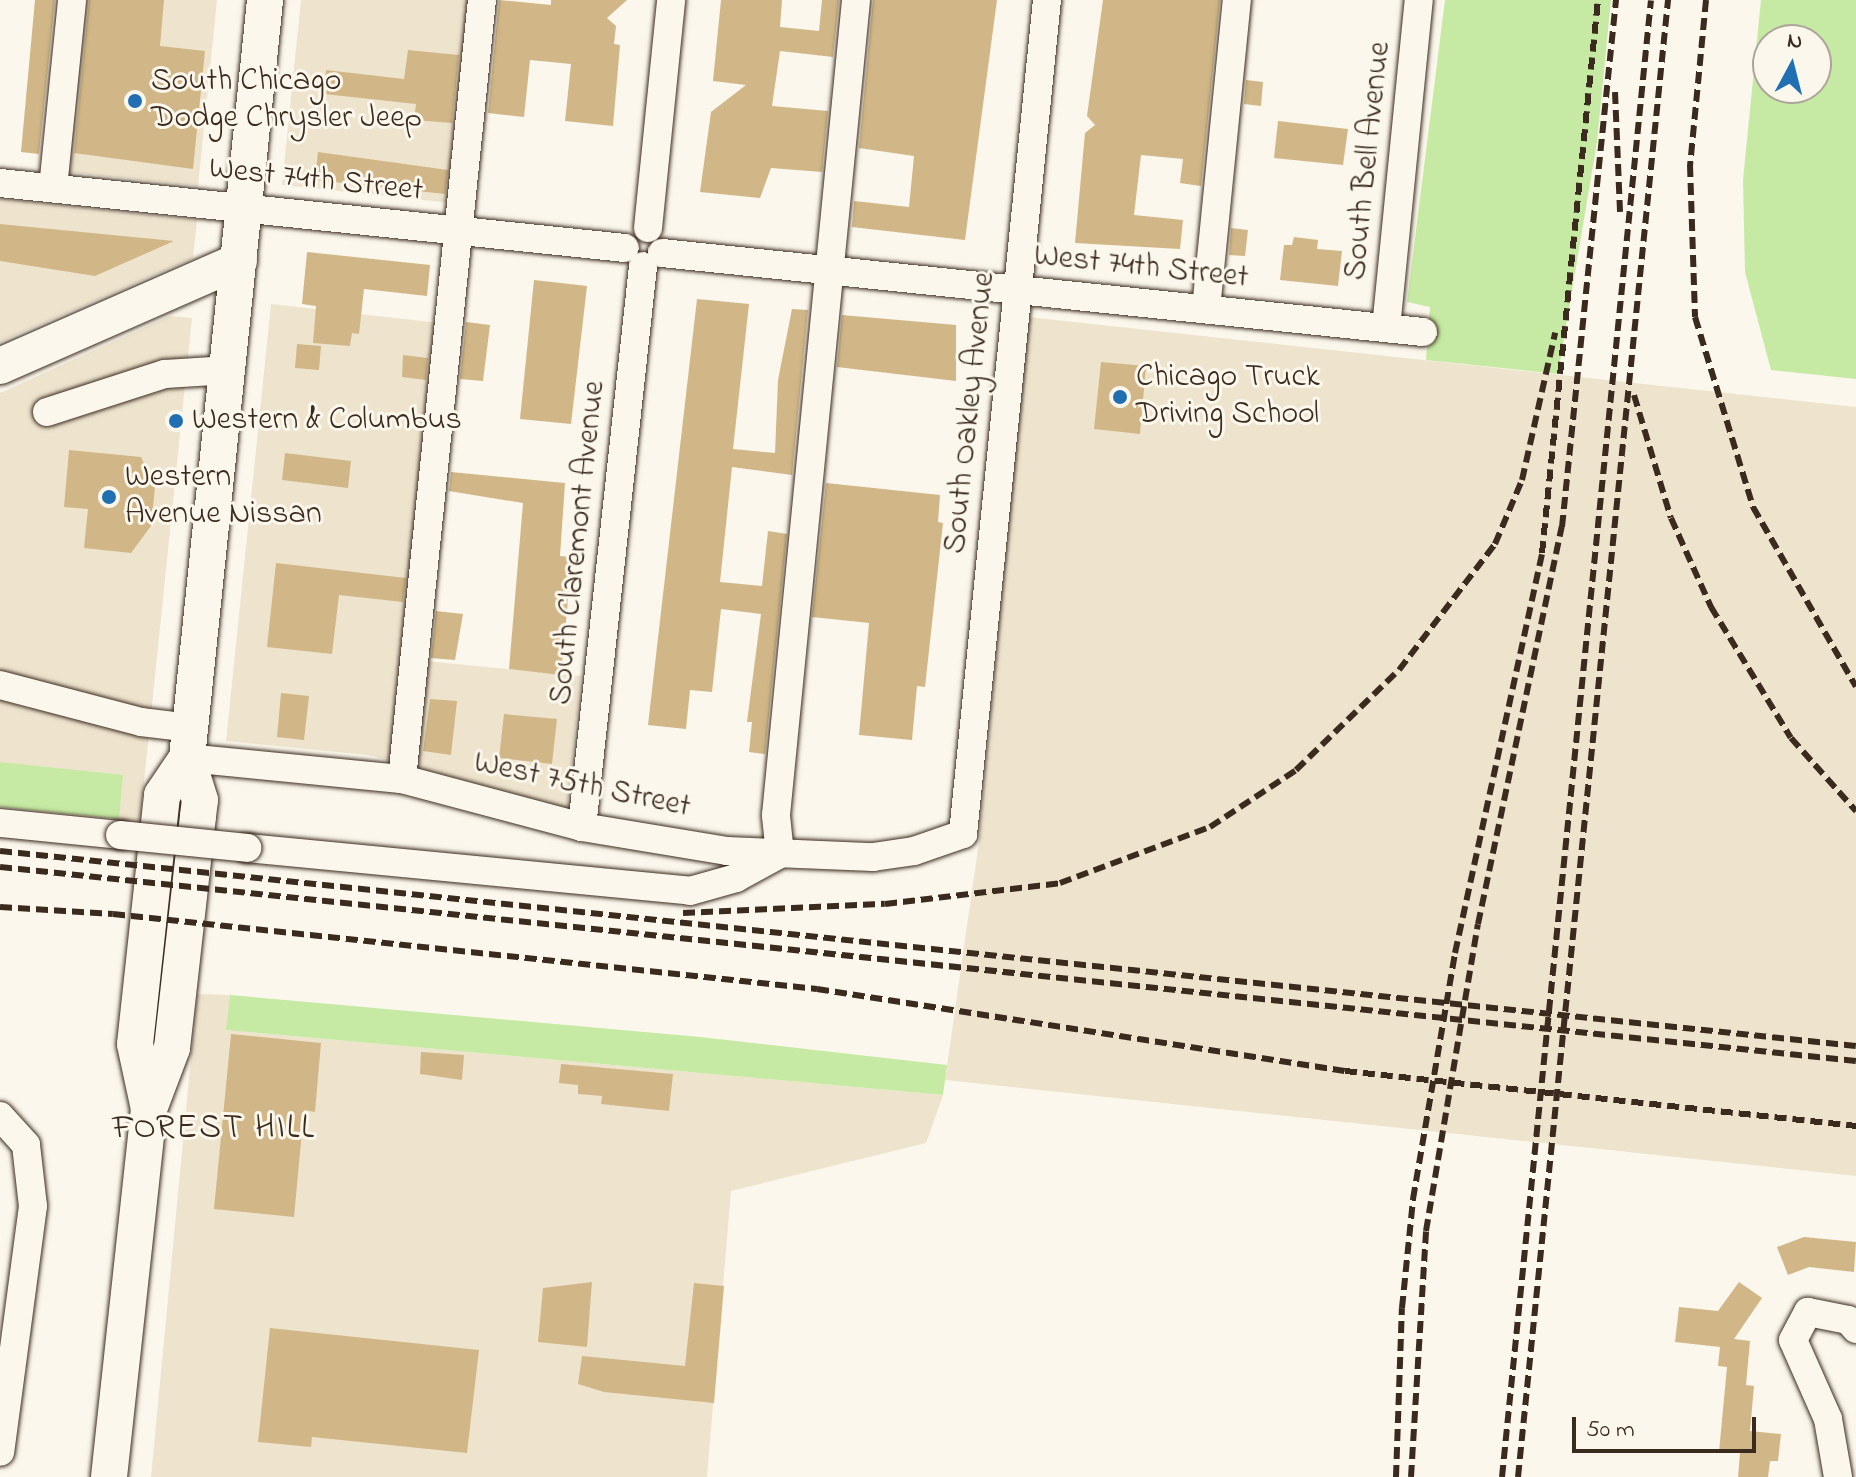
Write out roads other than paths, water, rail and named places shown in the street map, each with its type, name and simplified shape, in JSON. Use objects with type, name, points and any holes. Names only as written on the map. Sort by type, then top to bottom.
[{"type":"main road","points":[[109,1477],[149,1109],[135,1044],[162,795],[188,743],[265,0]]},
{"type":"main road","points":[[0,366],[239,261]]},
{"type":"street","points":[[53,188],[72,0]]},
{"type":"street","points":[[402,779],[482,0]]},
{"type":"street","name":"South Claremont Avenue","points":[[582,827],[671,0]]},
{"type":"street","points":[[0,823],[690,891],[736,878],[780,854],[776,815],[827,270],[856,0]]},
{"type":"street","name":"South Oakley Avenue","points":[[963,834],[1047,0]]},
{"type":"street","points":[[1206,309],[1237,0]]},
{"type":"street","name":"South Bell Avenue","points":[[1386,328],[1419,0]]},
{"type":"street","name":"West 74th Street","points":[[0,183],[1423,332]]},
{"type":"street","points":[[47,412],[165,374],[229,370]]},
{"type":"street","name":"West 75th Street","points":[[0,685],[141,722],[188,743],[402,779],[582,827],[780,854],[873,857],[914,851],[963,834]]},
{"type":"street","points":[[0,1116],[26,1145],[33,1206],[0,1452]]},
{"type":"street","points":[[1838,1477],[1828,1419],[1793,1340],[1808,1312],[1848,1320],[1856,1329]]},
{"type":"street","points":[[1838,1477],[1856,1462]]},
{"type":"railway","points":[[1396,1477],[1402,1308],[1413,1199],[1455,953],[1542,553],[1598,0]]},
{"type":"railway","points":[[1411,1477],[1426,1231],[1478,924],[1562,527],[1616,0]]},
{"type":"railway","points":[[1502,1477],[1651,0]]},
{"type":"railway","points":[[1518,1477],[1668,0]]},
{"type":"railway","points":[[1706,0],[1690,165],[1695,317],[1753,507],[1856,687]]},
{"type":"railway","points":[[1615,92],[1620,212]]},
{"type":"railway","points":[[683,913],[885,904],[1060,883],[1210,827],[1296,770],[1399,670],[1495,544],[1522,480],[1555,333]]},
{"type":"railway","points":[[1634,395],[1671,518],[1711,607],[1791,738],[1856,811]]},
{"type":"railway","points":[[0,851],[1856,1046]]},
{"type":"railway","points":[[0,867],[1856,1061]]},
{"type":"railway","points":[[0,907],[113,914],[817,989],[1345,1071],[1856,1126]]},
{"type":"place","name":"South Chicago Dodge Chrysler Jeep","points":[[135,101]]},
{"type":"place","name":"Chicago Truck Driving School","points":[[1120,397]]},
{"type":"place","name":"Western & Columbus","points":[[176,421]]},
{"type":"place","name":"Western Avenue Nissan","points":[[109,497]]},
{"type":"district","name":"FOREST HILL","points":[[214,1130]]}]
